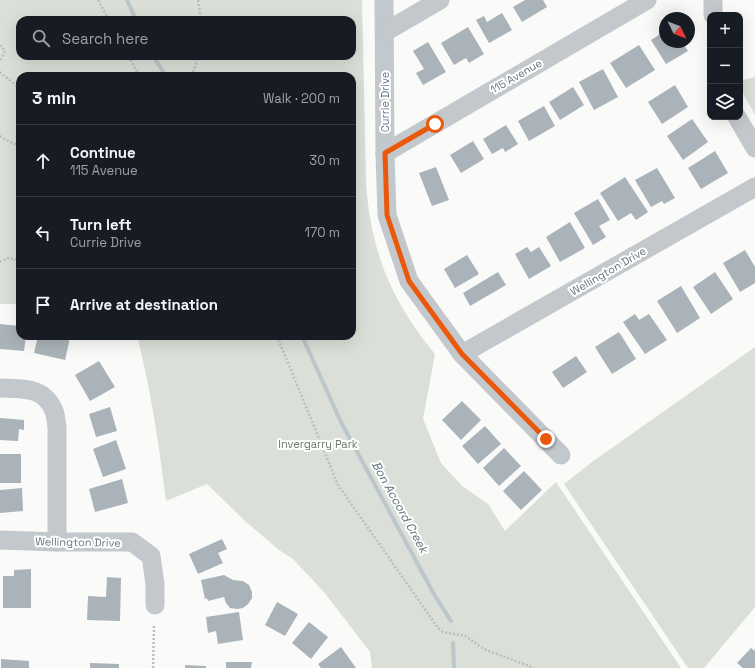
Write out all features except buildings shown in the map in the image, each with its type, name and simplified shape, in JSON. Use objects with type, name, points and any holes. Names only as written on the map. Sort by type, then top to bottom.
[{"type":"street","name":"Currie Drive","points":[[384,0],[387,215],[409,281],[462,354],[561,455]]},
{"type":"street","points":[[384,32],[440,0]]},
{"type":"street","name":"115 Avenue","points":[[385,153],[647,0]]},
{"type":"street","points":[[713,0],[713,12]]},
{"type":"street","points":[[738,120],[755,148]]},
{"type":"street","name":"Wellington Drive","points":[[462,354],[755,187]]},
{"type":"street","points":[[0,388],[31,389],[45,398],[54,411],[57,426],[57,542]]},
{"type":"street","name":"Wellington Drive","points":[[0,540],[132,542],[151,556],[155,584],[155,605]]},
{"type":"path","points":[[98,0],[107,16]]},
{"type":"path","points":[[198,0],[200,16]]},
{"type":"path","points":[[0,45],[5,51],[0,61]]},
{"type":"path","points":[[131,60],[137,72]]},
{"type":"path","points":[[193,72],[197,60]]},
{"type":"path","points":[[0,72],[16,86]]},
{"type":"path","points":[[0,136],[16,144]]},
{"type":"path","points":[[0,262],[8,258],[16,259]]},
{"type":"path","points":[[279,340],[338,485],[438,628],[443,632],[464,636],[484,649],[534,668]]},
{"type":"path","points":[[153,668],[154,626]]},
{"type":"green space","name":"Invergarry Park","points":[[0,0],[362,0],[366,183],[369,208],[378,253],[395,295],[406,315],[435,354],[423,419],[441,463],[462,486],[488,504],[505,531],[556,482],[681,668],[372,668],[370,652],[324,592],[293,559],[279,550],[245,521],[207,484],[166,501],[154,418],[138,340],[356,340],[356,72],[16,72],[16,304],[0,304]]},
{"type":"green space","points":[[755,77],[755,115],[743,93],[743,80]]},
{"type":"green space","points":[[755,347],[755,607],[704,668],[688,668],[564,484],[592,462]]},
{"type":"waterway","name":"Bon Accord Creek","points":[[127,0],[134,16]]},
{"type":"waterway","name":"Bon Accord Creek","points":[[156,60],[163,72]]},
{"type":"waterway","name":"Bon Accord Creek","points":[[304,340],[341,422],[435,596],[451,621]]},
{"type":"waterway","name":"Bon Accord Creek","points":[[453,643],[454,668]]},
{"type":"route","points":[[435,124],[385,153],[387,215],[409,281],[462,354],[546,439]]}]
